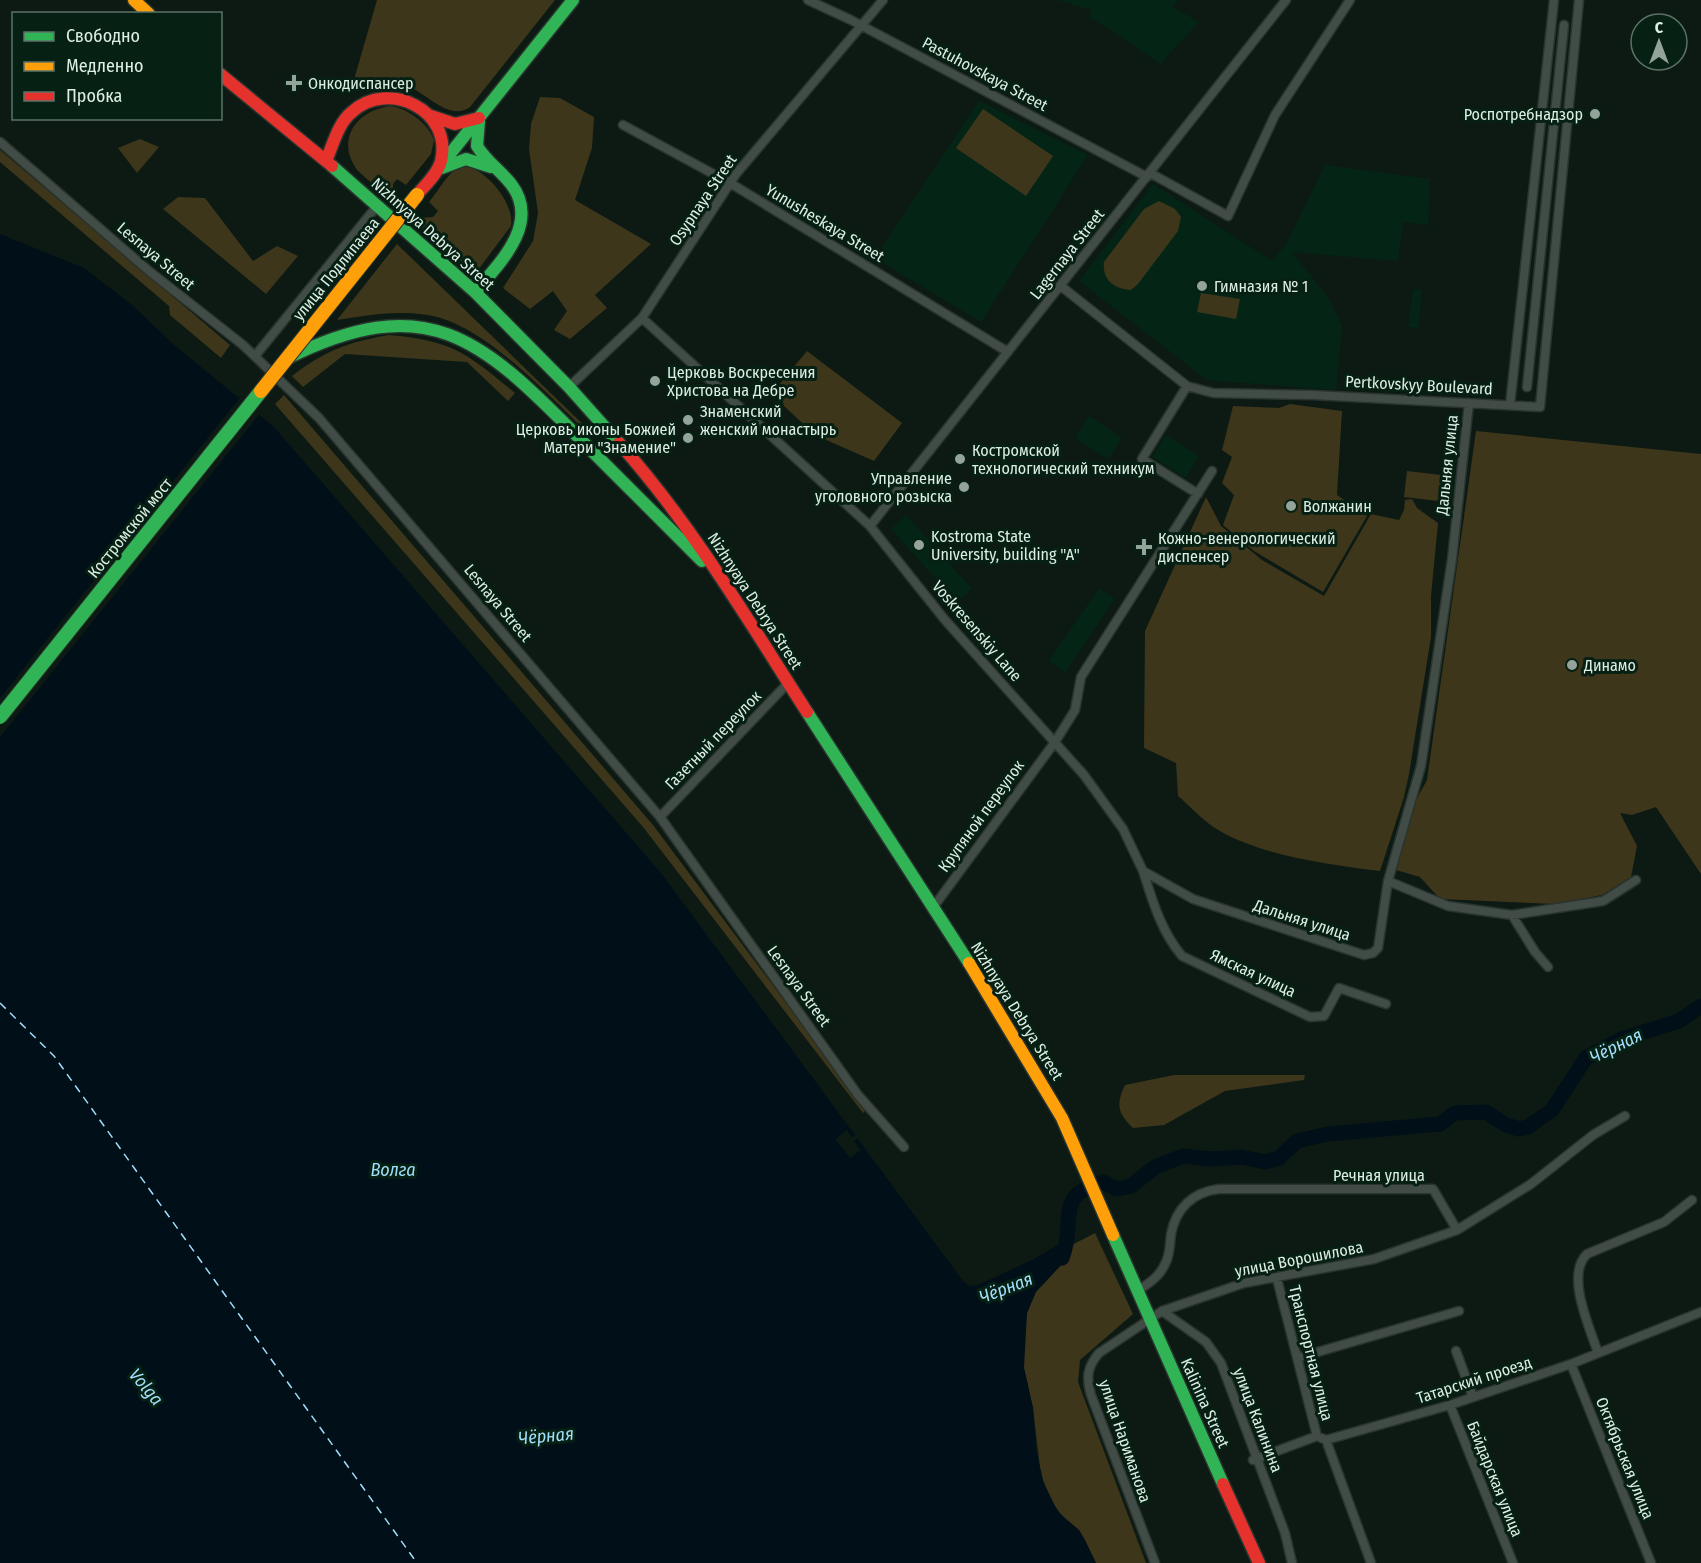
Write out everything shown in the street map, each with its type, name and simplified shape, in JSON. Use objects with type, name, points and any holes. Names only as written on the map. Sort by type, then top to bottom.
[{"type":"main road","points":[[134,0],[147,12]]},
{"type":"main road","name":"улица Подлипаева","points":[[286,359],[573,0]]},
{"type":"main road","name":"Nizhnyaya Debrya Street","points":[[222,76],[326,161],[475,292],[569,387],[651,479],[727,586],[932,909],[970,964],[1062,1118],[1121,1256]]},
{"type":"main road","points":[[326,161],[346,117],[366,102],[380,98],[410,101],[431,116],[457,125],[464,125],[481,117]]},
{"type":"main road","points":[[431,116],[443,137],[441,160],[437,171]]},
{"type":"main road","points":[[475,292],[508,250],[522,225],[523,209],[517,192],[493,168],[477,146],[476,135],[481,117]]},
{"type":"main road","points":[[437,171],[466,159],[493,168]]},
{"type":"main road","points":[[286,359],[340,333],[370,326],[402,324],[432,328],[477,346],[542,402],[727,586]]},
{"type":"main road","name":"Костромской мост","points":[[0,717],[286,359]]},
{"type":"main road","name":"Kalinina Street","points":[[1121,1256],[1259,1563]]},
{"type":"street","name":"Pastuhovskaya Street","points":[[808,0],[1228,216],[1275,115],[1350,0]]},
{"type":"street","name":"Osypnaya Street","points":[[569,387],[642,318],[730,183],[883,0]]},
{"type":"street","name":"Lagernaya Street","points":[[870,526],[1062,287],[1286,0]]},
{"type":"street","name":"Pertkovskyy Boulevard","points":[[1062,287],[1187,386],[1213,393],[1510,405],[1554,0]]},
{"type":"street","points":[[1510,405],[1540,407],[1578,0]]},
{"type":"street","points":[[1527,387],[1564,25]]},
{"type":"street","name":"Yunusheskaya Street","points":[[624,125],[730,183],[1008,352]]},
{"type":"street","name":"Lesnaya Street","points":[[0,142],[149,271],[255,356],[324,424],[660,817],[858,1095],[904,1147]]},
{"type":"street","points":[[255,356],[377,206]]},
{"type":"street","name":"Voskresenskiy Lane","points":[[642,318],[870,526],[945,620],[1055,742]]},
{"type":"street","points":[[1187,386],[1142,459],[1198,494]]},
{"type":"street","name":"Дальняя улица","points":[[1143,871],[1159,883],[1193,899],[1364,954],[1373,953],[1378,948],[1388,881],[1421,766],[1452,559],[1469,403]]},
{"type":"street","points":[[1143,871],[1123,829],[1084,775],[1055,742],[1075,710],[1081,677],[1212,471]]},
{"type":"street","name":"Газетный переулок","points":[[660,817],[788,683]]},
{"type":"street","name":"Крупяной переулок","points":[[932,909],[1055,742]]},
{"type":"street","name":"Ямская улица","points":[[1143,871],[1160,922],[1170,941],[1182,956],[1310,1017],[1324,1016],[1340,988],[1386,1004]]},
{"type":"street","points":[[1388,881],[1448,906],[1512,915],[1603,901],[1636,880]]},
{"type":"street","points":[[1512,915],[1535,952],[1548,967]]},
{"type":"street","points":[[1457,1230],[1531,1185],[1593,1135],[1625,1116]]},
{"type":"street","name":"Речная улица","points":[[1136,1292],[1158,1277],[1167,1261],[1179,1210],[1201,1191],[1219,1189],[1433,1189],[1457,1230]]},
{"type":"street","points":[[1598,1353],[1582,1306],[1577,1270],[1580,1261],[1587,1254],[1664,1222],[1692,1200]]},
{"type":"street","name":"улица Ворошилова","points":[[1149,1320],[1162,1311],[1244,1283],[1374,1259],[1457,1230]]},
{"type":"street","name":"Транспортная улица","points":[[1277,1278],[1317,1436]]},
{"type":"street","name":"улица Калинина","points":[[1162,1311],[1206,1342],[1221,1363],[1255,1459],[1285,1533],[1292,1563]]},
{"type":"street","points":[[1297,1358],[1459,1311]]},
{"type":"street","name":"Татарский проезд","points":[[1326,1440],[1449,1405],[1571,1364],[1701,1312]]},
{"type":"street","name":"улица Нариманова","points":[[1149,1320],[1099,1353],[1092,1362],[1086,1379],[1127,1495],[1155,1563]]},
{"type":"street","points":[[1456,1352],[1473,1397]]},
{"type":"street","name":"Октябрьская улица","points":[[1571,1364],[1651,1563]]},
{"type":"street","name":"Байдарская улица","points":[[1449,1405],[1513,1563]]},
{"type":"street","points":[[1255,1459],[1317,1436],[1326,1440]]},
{"type":"street","name":"Транспортная улица","points":[[1326,1440],[1371,1563]]},
{"type":"shaded area","points":[[377,0],[555,0],[470,107],[462,111],[454,111],[446,109],[406,86],[393,84],[366,89],[354,88],[353,83]]},
{"type":"shaded area","points":[[1058,0],[1178,0],[1173,7],[1199,22],[1160,64],[1107,27],[1090,19],[1091,10]]},
{"type":"shaded area","points":[[540,97],[560,98],[594,117],[592,148],[575,200],[651,244],[595,295],[607,308],[570,339],[554,330],[567,311],[553,291],[530,309],[503,288],[533,241],[538,213],[529,149],[531,124]]},
{"type":"shaded area","points":[[979,101],[1088,155],[981,322],[875,258]]},
{"type":"shaded area","points":[[390,106],[397,107],[416,117],[427,128],[434,140],[431,154],[406,185],[397,179],[393,184],[393,195],[420,218],[433,217],[438,211],[429,202],[451,173],[464,167],[473,169],[493,183],[507,205],[511,216],[511,226],[478,270],[469,269],[358,171],[351,160],[348,149],[352,129],[367,114]]},
{"type":"shaded area","points":[[983,109],[1053,156],[1026,196],[956,148]]},
{"type":"shaded area","points":[[140,139],[159,147],[137,173],[118,148]]},
{"type":"shaded area","points":[[0,150],[230,345],[221,358],[170,315],[169,306],[0,162]]},
{"type":"shaded area","name":"Гимназия № 1","points":[[1325,165],[1430,179],[1428,225],[1403,222],[1398,261],[1292,252],[1330,300],[1342,326],[1336,390],[1207,380],[1079,281],[1153,184],[1272,261],[1286,244]]},
{"type":"shaded area","points":[[178,197],[205,198],[253,261],[277,246],[298,256],[266,294],[163,209]]},
{"type":"shaded area","points":[[1159,201],[1175,209],[1181,217],[1178,231],[1138,284],[1131,290],[1119,288],[1107,279],[1104,262],[1144,209]]},
{"type":"shaded area","points":[[397,244],[595,436],[593,438],[537,384],[495,348],[473,333],[450,322],[428,315],[405,313],[337,320]]},
{"type":"shaded area","points":[[1413,289],[1422,290],[1418,328],[1408,327]]},
{"type":"shaded area","points":[[1201,293],[1240,299],[1236,319],[1197,312]]},
{"type":"shaded area","points":[[389,335],[429,341],[458,351],[515,393],[508,401],[467,362],[345,354],[303,387],[292,376],[338,348]]},
{"type":"shaded area","points":[[807,351],[902,423],[874,461],[815,435],[784,406],[778,386]]},
{"type":"shaded area","points":[[284,395],[653,825],[866,1110],[863,1113],[643,827],[275,404]]},
{"type":"shaded area","name":"Волжанин","points":[[1290,404],[1342,411],[1337,495],[1367,516],[1323,592],[1254,551],[1223,525],[1234,495],[1222,483],[1232,457],[1222,450],[1233,406],[1279,408]]},
{"type":"shaded area","points":[[1089,416],[1122,438],[1108,459],[1075,438]]},
{"type":"shaded area","name":"Динамо","points":[[1476,431],[1701,454],[1701,874],[1656,807],[1632,815],[1620,813],[1637,846],[1631,877],[1602,895],[1555,904],[1440,899],[1420,877],[1396,870],[1416,800],[1427,780]]},
{"type":"shaded area","points":[[1166,435],[1199,456],[1186,478],[1152,457]]},
{"type":"shaded area","points":[[1407,471],[1450,476],[1447,502],[1404,497]]},
{"type":"shaded area","points":[[1206,497],[1221,526],[1262,560],[1324,596],[1371,514],[1399,520],[1404,510],[1405,500],[1412,499],[1417,508],[1438,523],[1431,596],[1431,637],[1409,774],[1380,871],[1298,858],[1237,840],[1214,828],[1178,796],[1176,763],[1144,748],[1145,631]]},
{"type":"shaded area","name":"Kostroma State University, building \"A\"","points":[[906,515],[972,589],[957,602],[891,529]]},
{"type":"shaded area","name":"Kostroma State University, building \"A\"","points":[[1099,588],[1115,599],[1065,672],[1049,661]]},
{"type":"shaded area","points":[[1174,1075],[1305,1075],[1304,1080],[1225,1091],[1164,1125],[1133,1128],[1121,1113],[1119,1103],[1125,1085]]},
{"type":"shaded area","points":[[1095,1233],[1133,1314],[1080,1360],[1078,1382],[1146,1563],[1096,1563],[1079,1530],[1065,1519],[1054,1505],[1041,1476],[1033,1408],[1024,1368],[1023,1343],[1027,1313],[1035,1292],[1062,1264],[1072,1245]]},
{"type":"water","name":"Волга","points":[[0,234],[84,268],[132,305],[173,344],[274,427],[661,873],[963,1281],[969,1286],[978,1285],[1032,1260],[1063,1242],[1068,1241],[1072,1245],[1062,1264],[1036,1292],[1027,1313],[1024,1368],[1033,1408],[1036,1450],[1044,1484],[1058,1512],[1079,1530],[1096,1563],[0,1563]]},
{"type":"pier","points":[[242,395],[262,411],[0,737],[0,698]]},
{"type":"pier","points":[[847,1130],[852,1137],[859,1133],[861,1136],[854,1141],[861,1150],[850,1158],[835,1139]]},
{"type":"waterway","name":"Чёрная","points":[[1062,1258],[1072,1202],[1078,1194],[1088,1188],[1104,1182],[1116,1189],[1131,1186],[1155,1167],[1183,1156],[1211,1159],[1242,1157],[1265,1162],[1279,1158],[1297,1141],[1328,1134],[1440,1124],[1455,1113],[1486,1112],[1506,1125],[1519,1129],[1528,1127],[1552,1110],[1586,1058],[1622,1039],[1679,1021],[1701,1006]]},
{"type":"ferry route","points":[[0,1003],[54,1056],[417,1563]]},
{"type":"traffic: fast","points":[[438,169],[573,0]]},
{"type":"traffic: fast","points":[[475,292],[514,242],[522,213],[519,199],[511,184],[477,146],[479,121]]},
{"type":"traffic: fast","points":[[442,168],[466,159],[491,167]]},
{"type":"traffic: fast","points":[[332,166],[475,292],[569,387],[619,443]]},
{"type":"traffic: fast","points":[[286,359],[335,338],[377,328],[414,327],[448,334],[480,350],[511,373],[702,561]]},
{"type":"traffic: fast","points":[[0,717],[261,391]]},
{"type":"traffic: fast","points":[[807,712],[969,963]]},
{"type":"traffic: fast","points":[[1113,1235],[1223,1484]]},
{"type":"traffic: slow","points":[[134,0],[147,12]]},
{"type":"traffic: slow","points":[[261,391],[417,195]]},
{"type":"traffic: slow","points":[[969,963],[1062,1118],[1113,1235]]},
{"type":"traffic: jam","points":[[222,76],[326,161]]},
{"type":"traffic: jam","points":[[332,166],[326,161],[339,128],[352,112],[367,103],[383,99],[399,100],[414,105],[428,114],[437,127],[442,143],[439,166],[417,195]]},
{"type":"traffic: jam","points":[[431,116],[455,124],[479,118]]},
{"type":"traffic: jam","points":[[619,443],[646,474],[695,540],[807,712]]},
{"type":"traffic: jam","points":[[1223,1484],[1259,1563]]},
{"type":"place","name":"Онкодиспансер","points":[[294,83]]},
{"type":"place","name":"Роспотребнадзор","points":[[1595,114]]},
{"type":"place","name":"Гимназия № 1","points":[[1202,286]]},
{"type":"place","name":"Церковь Воскресения Христова на Дебре","points":[[655,381]]},
{"type":"place","name":"Знаменский женский монастырь","points":[[688,420]]},
{"type":"place","name":"Церковь иконы Божией Матери \"Знамение\"","points":[[688,438]]},
{"type":"place","name":"Костромской технологический техникум","points":[[960,459]]},
{"type":"place","name":"Управление уголовного розыска","points":[[964,487]]},
{"type":"place","name":"Волжанин","points":[[1291,506]]},
{"type":"place","name":"Kostroma State University, building \"A\"","points":[[919,545]]},
{"type":"place","name":"Кожно-венерологический диспенсер","points":[[1144,547]]},
{"type":"place","name":"Динамо","points":[[1572,665]]},
{"type":"water label","name":"Volga","points":[[146,1387]]}]
